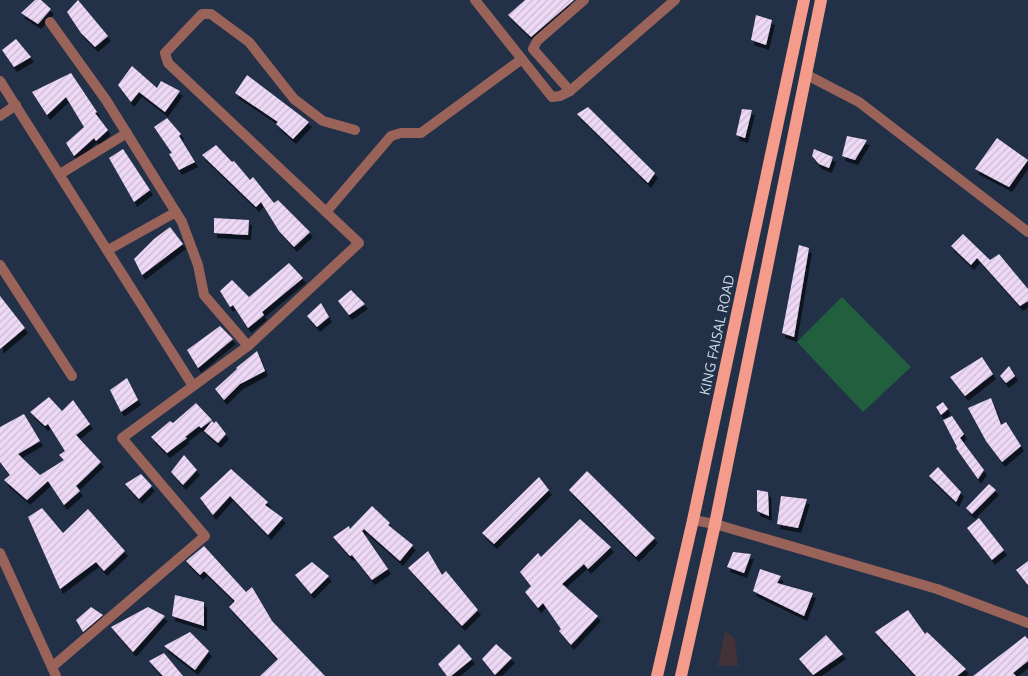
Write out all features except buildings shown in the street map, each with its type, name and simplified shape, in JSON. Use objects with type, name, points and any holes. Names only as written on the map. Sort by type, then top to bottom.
[{"type":"main road","name":"KING FAISAL ROAD","points":[[657,676],[693,520],[804,0]]},
{"type":"main road","points":[[681,676],[715,524],[821,0]]},
{"type":"street","points":[[474,0],[552,97],[560,96],[570,91],[675,0]]},
{"type":"street","points":[[570,91],[533,49],[537,41],[584,0]]},
{"type":"street","points":[[0,553],[54,671],[205,536],[122,438],[248,346],[359,244],[168,63],[165,54],[202,14],[211,14],[249,42],[294,99],[323,121],[355,130]]},
{"type":"street","points":[[50,22],[127,133],[176,212],[198,264],[204,294],[248,346]]},
{"type":"street","points":[[326,212],[391,136],[401,133],[421,133],[522,59]]},
{"type":"street","points":[[807,74],[859,102],[1028,232]]},
{"type":"street","points":[[0,81],[193,386]]},
{"type":"street","points":[[0,116],[16,105]]},
{"type":"street","points":[[60,174],[127,133]]},
{"type":"street","points":[[108,250],[176,212]]},
{"type":"street","points":[[0,265],[72,376]]},
{"type":"street","points":[[693,520],[715,524],[937,589],[1028,623]]},
{"type":"shaded area","points":[[725,631],[735,639],[738,666],[718,666]]},
{"type":"green space","points":[[842,297],[911,367],[863,412],[797,342]]}]
